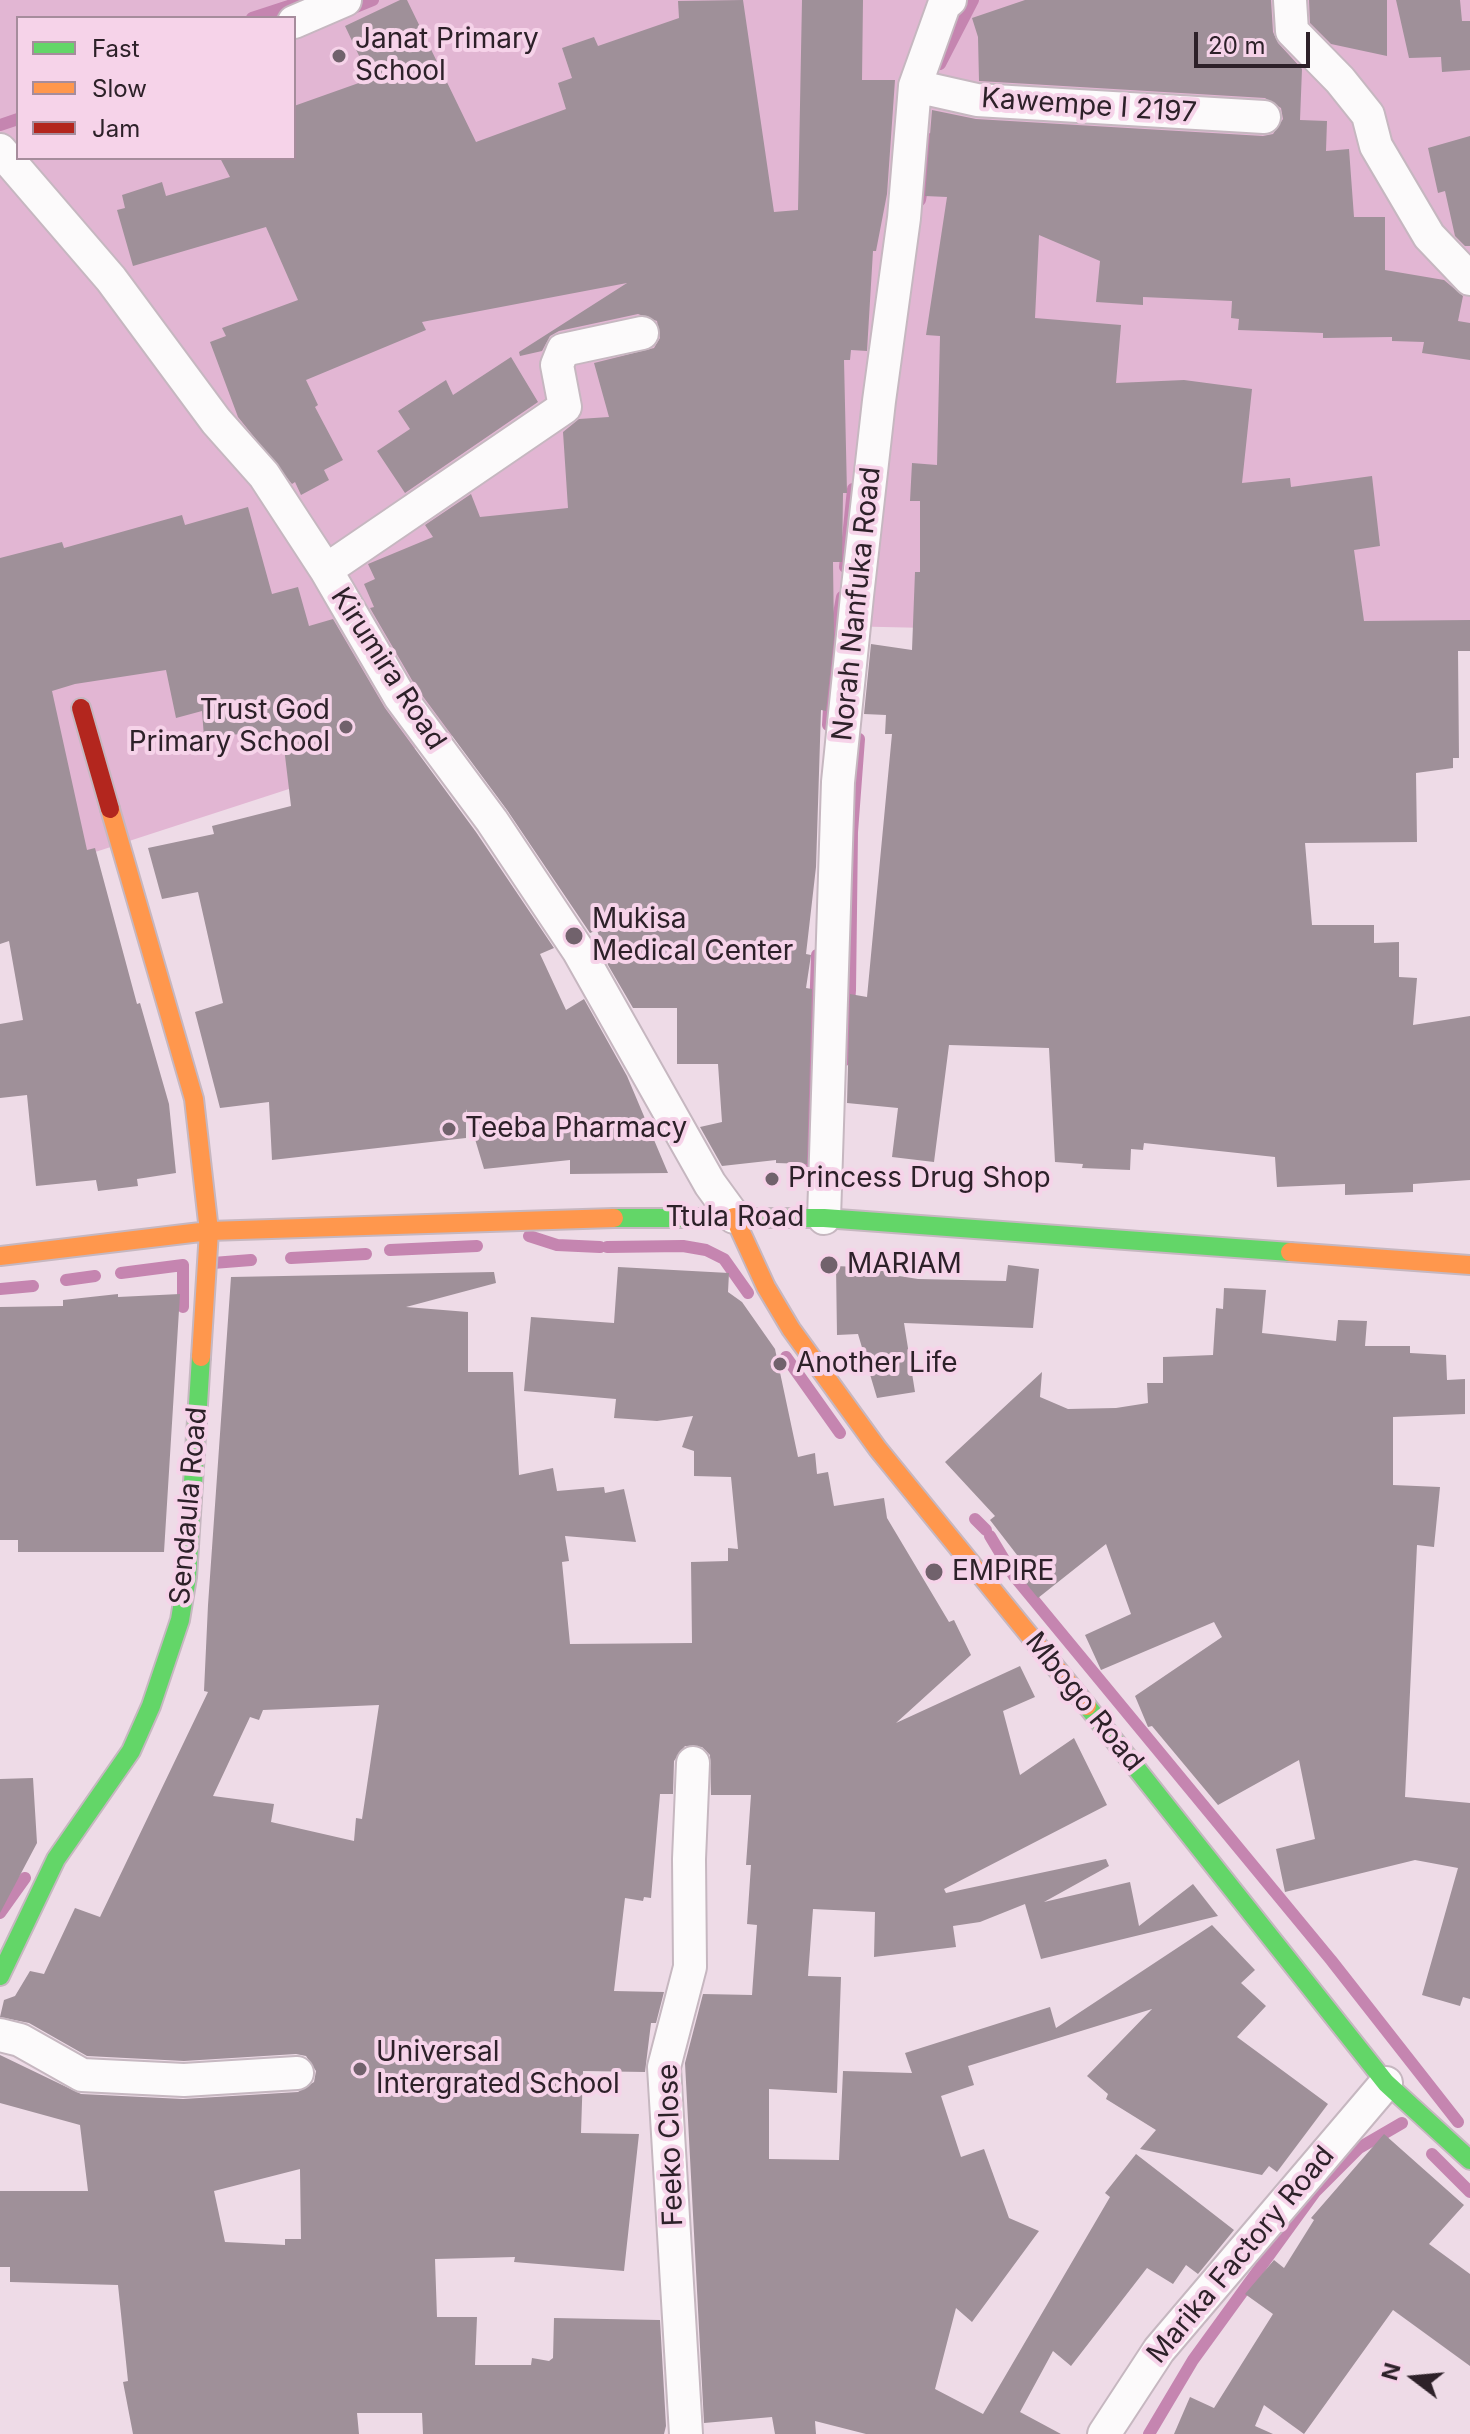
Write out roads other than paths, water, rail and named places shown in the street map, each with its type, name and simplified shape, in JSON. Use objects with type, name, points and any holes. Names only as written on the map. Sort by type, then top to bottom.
[{"type":"street","points":[[296,21],[345,0]]},
{"type":"street","points":[[1290,0],[1292,31],[1340,80],[1368,115],[1376,146],[1429,236],[1470,279]]},
{"type":"street","name":"Norah Nanfuka Road","points":[[824,1218],[838,782],[877,416],[904,218],[915,86],[946,2]]},
{"type":"street","name":"Kawempe I 2197","points":[[915,86],[977,100],[1264,117]]},
{"type":"street","name":"Kirumira Road","points":[[0,148],[111,279],[216,421],[264,475],[326,570],[400,697],[492,821],[578,950],[710,1184],[734,1217]]},
{"type":"street","points":[[326,570],[565,407],[557,365],[563,350],[642,333]]},
{"type":"street","name":"Sendaula Road","points":[[0,1976],[56,1859],[131,1751],[151,1706],[180,1620],[187,1577],[209,1231],[194,1099],[81,708]]},
{"type":"street","name":"Ttula Road","points":[[0,1256],[209,1231],[505,1219],[734,1217],[824,1218],[1470,1265]]},
{"type":"street","name":"Mbogo Road","points":[[734,1217],[766,1287],[832,1389],[1386,2083],[1470,2160]]},
{"type":"street","name":"Feeko Close","points":[[686,2434],[664,2067],[690,1967],[689,1859],[693,1763]]},
{"type":"street","points":[[0,2035],[20,2040],[82,2075],[184,2080],[297,2073]]},
{"type":"street","name":"Marika Factory Road","points":[[1104,2434],[1159,2350],[1386,2083]]},
{"type":"waterway","points":[[258,16],[307,0]]},
{"type":"waterway","points":[[346,11],[373,0]]},
{"type":"waterway","points":[[940,64],[973,0]]},
{"type":"waterway","points":[[0,125],[16,120]]},
{"type":"waterway","points":[[920,200],[931,139]]},
{"type":"waterway","points":[[845,567],[853,489]]},
{"type":"waterway","points":[[828,725],[832,652],[842,597]]},
{"type":"waterway","points":[[845,1060],[850,990],[852,832],[859,739]]},
{"type":"waterway","points":[[803,1176],[810,1162],[817,955]]},
{"type":"waterway","points":[[529,1236],[557,1245],[600,1247]]},
{"type":"waterway","points":[[390,1250],[477,1246]]},
{"type":"waterway","points":[[607,1247],[683,1246],[706,1250],[724,1259],[748,1293]]},
{"type":"waterway","points":[[291,1258],[366,1254]]},
{"type":"waterway","points":[[213,1263],[251,1260]]},
{"type":"waterway","points":[[121,1273],[183,1265],[183,1307]]},
{"type":"waterway","points":[[66,1280],[95,1276]]},
{"type":"waterway","points":[[0,1289],[33,1286]]},
{"type":"waterway","points":[[786,1357],[840,1433]]},
{"type":"waterway","points":[[975,1519],[986,1530]]},
{"type":"waterway","points":[[990,1536],[1014,1576],[1331,1960],[1458,2122]]},
{"type":"waterway","points":[[0,1913],[25,1878]]},
{"type":"waterway","points":[[1149,2434],[1193,2360],[1315,2192],[1359,2148],[1402,2123]]},
{"type":"waterway","points":[[1432,2154],[1470,2192]]},
{"type":"place","name":"Janat Primary School","points":[[339,56]]},
{"type":"place","name":"Trust God Primary School","points":[[346,727]]},
{"type":"place","name":"Mukisa Medical Center","points":[[574,936]]},
{"type":"place","name":"Teeba Pharmacy","points":[[449,1129]]},
{"type":"place","name":"Princess Drug Shop","points":[[772,1179]]},
{"type":"place","name":"MARIAM","points":[[829,1265]]},
{"type":"place","name":"Another Life","points":[[780,1364]]},
{"type":"place","name":"EMPIRE","points":[[934,1572]]},
{"type":"place","name":"Universal Intergrated School","points":[[360,2069]]}]
